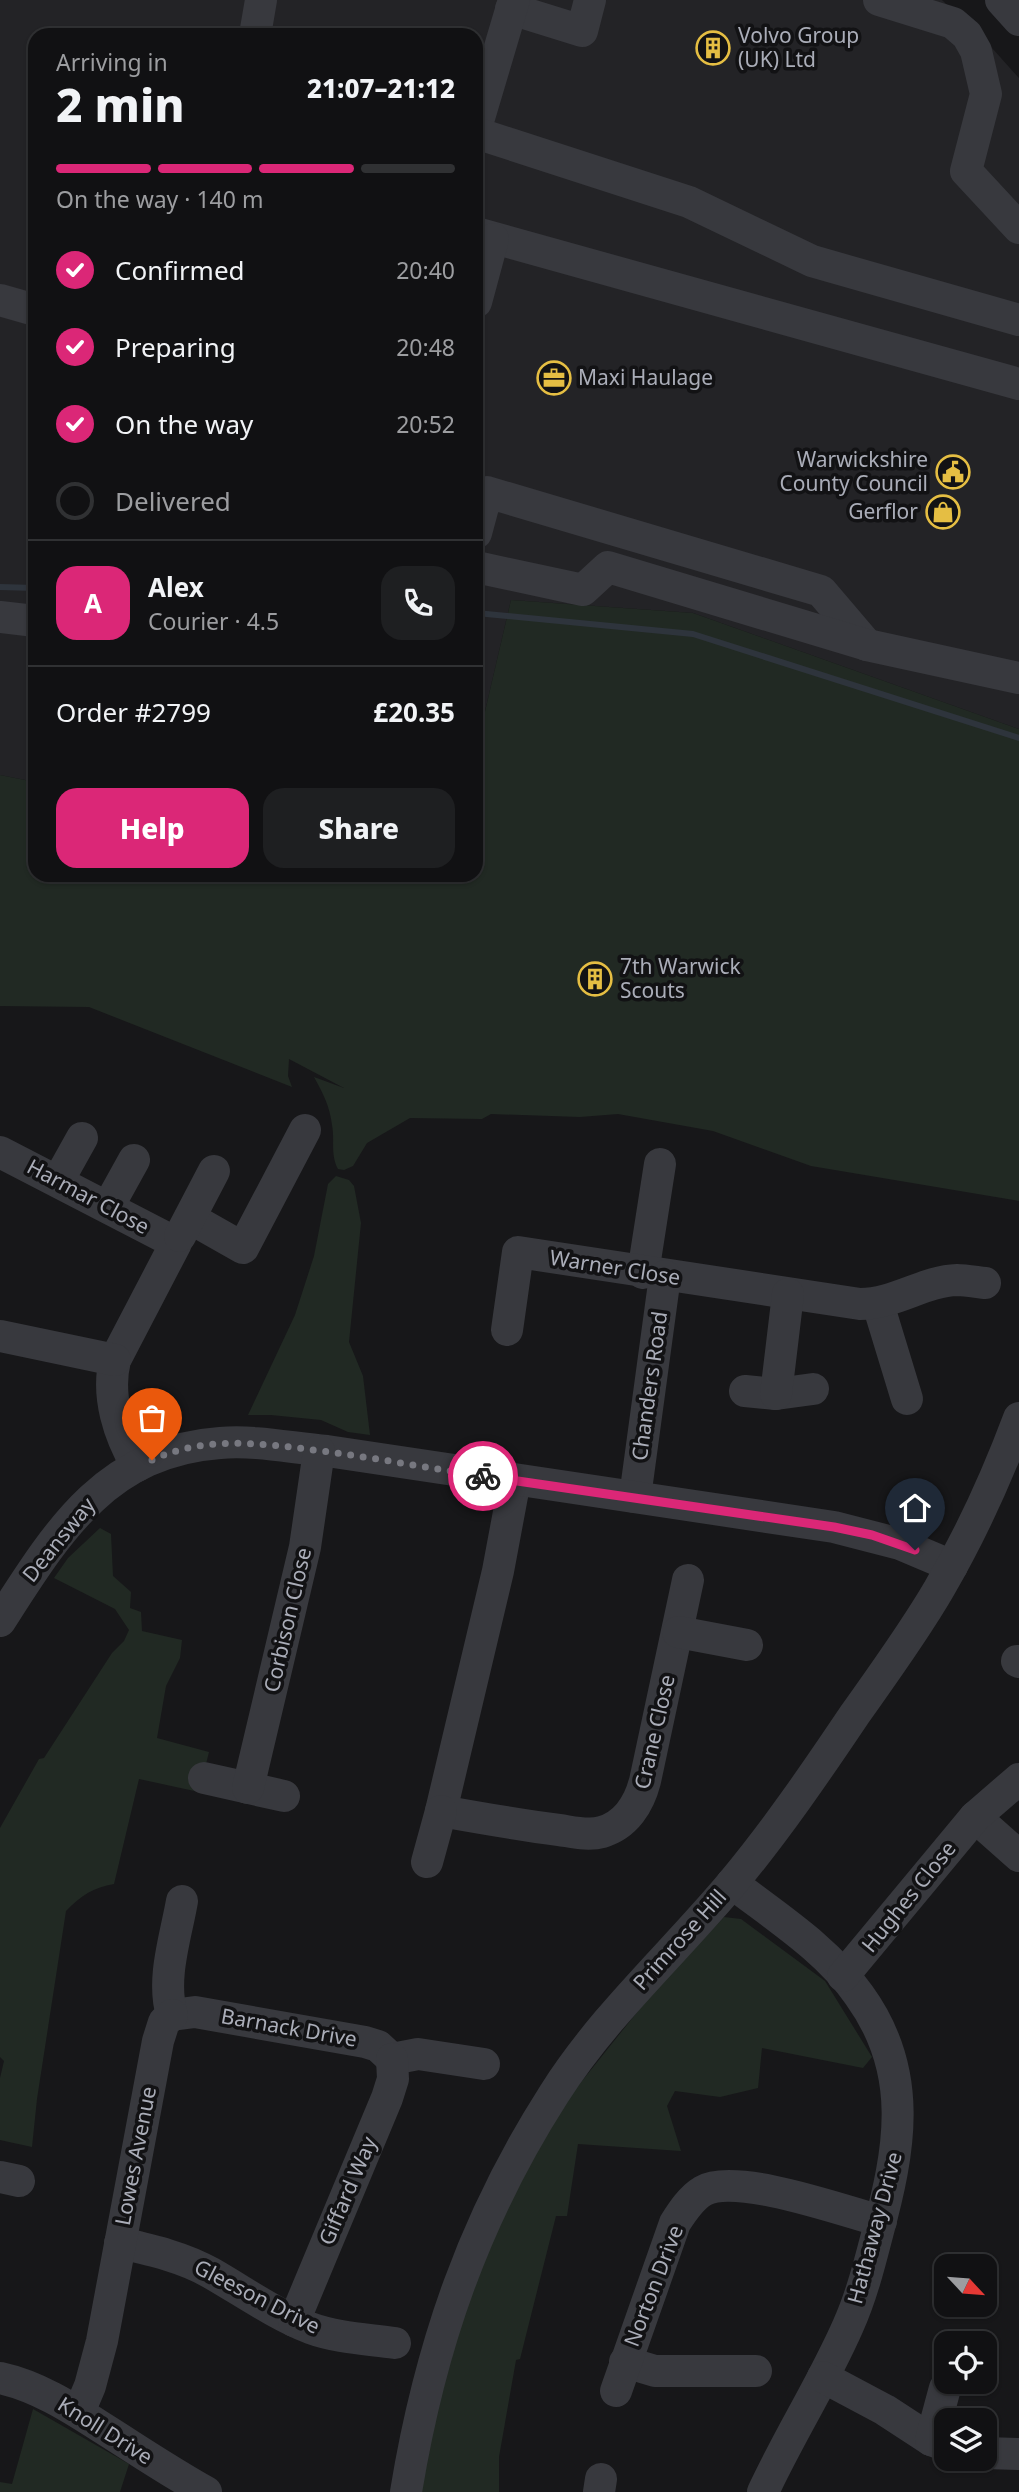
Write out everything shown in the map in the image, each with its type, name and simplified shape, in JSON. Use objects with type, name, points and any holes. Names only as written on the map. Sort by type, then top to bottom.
[{"type":"street","points":[[256,28],[261,0]]},
{"type":"street","points":[[483,106],[513,5],[582,31],[590,0]]},
{"type":"street","points":[[879,0],[953,23],[967,35],[976,51],[986,93],[966,171],[1019,228]]},
{"type":"street","points":[[1001,0],[1019,20]]},
{"type":"street","points":[[483,133],[565,163],[689,202],[812,261],[1019,320]]},
{"type":"street","points":[[485,236],[1019,384]]},
{"type":"street","points":[[0,300],[28,308]]},
{"type":"street","points":[[483,507],[487,492],[821,591],[867,645]]},
{"type":"street","points":[[483,569],[583,590],[608,567],[867,645],[1017,668]]},
{"type":"street","points":[[0,617],[28,620]]},
{"type":"street","name":"Harmar Close","points":[[0,1152],[108,1208],[187,1224],[243,1248],[305,1130]]},
{"type":"street","points":[[58,1181],[82,1138]]},
{"type":"street","points":[[108,1208],[134,1160]]},
{"type":"street","name":"Chanders Road","points":[[635,1497],[654,1274],[660,1164]]},
{"type":"street","points":[[137,1466],[122,1435],[112,1393],[111,1376],[115,1360],[214,1171]]},
{"type":"street","name":"Warner Close","points":[[507,1330],[519,1252],[860,1304],[878,1304],[956,1280],[985,1283]]},
{"type":"street","points":[[776,1394],[788,1294]]},
{"type":"street","points":[[878,1304],[907,1399]]},
{"type":"street","points":[[0,1336],[115,1360]]},
{"type":"street","points":[[745,1391],[776,1394],[813,1389]]},
{"type":"street","name":"Primrose Hill","points":[[405,2492],[421,2407],[441,2335],[480,2230],[509,2171],[555,2092],[580,2056],[632,1993],[732,1883],[819,1768],[921,1618],[952,1566],[993,1483],[1019,1418]]},
{"type":"street","name":"Deansway","points":[[0,1621],[56,1537],[77,1512],[110,1482],[137,1466],[166,1454],[218,1443],[248,1443],[319,1451],[859,1532],[900,1544],[952,1566]]},
{"type":"street","name":"Corbison Close","points":[[248,1788],[305,1547],[319,1451]]},
{"type":"street","points":[[428,1862],[498,1571],[515,1480]]},
{"type":"street","name":"Crane Close","points":[[442,1811],[585,1834],[603,1832],[623,1820],[637,1804],[642,1793],[688,1580]]},
{"type":"street","points":[[678,1632],[747,1645]]},
{"type":"street","points":[[204,1779],[284,1796]]},
{"type":"street","name":"Hughes Close","points":[[843,1976],[975,1817],[1019,1779]]},
{"type":"street","points":[[975,1817],[1019,1856]]},
{"type":"street","name":"Hathaway Drive","points":[[732,1883],[790,1927],[843,1976],[870,2011],[896,2075],[899,2109],[891,2181],[859,2297],[823,2377],[763,2492]]},
{"type":"street","points":[[172,2014],[168,1979],[182,1900]]},
{"type":"street","name":"Barnack Drive","points":[[172,2014],[195,2011],[365,2042],[384,2050],[392,2059]]},
{"type":"street","name":"Lowes Avenue","points":[[79,2412],[90,2386],[102,2340],[158,2041],[164,2022],[172,2014]]},
{"type":"street","points":[[392,2059],[425,2054],[484,2064]]},
{"type":"street","name":"Giffard Way","points":[[294,2321],[387,2098],[393,2079],[392,2059]]},
{"type":"street","name":"Norton Drive","points":[[756,2371],[655,2371],[621,2377],[675,2223],[690,2203],[704,2190],[728,2186],[758,2188],[881,2221]]},
{"type":"street","name":"Gleeson Drive","points":[[120,2243],[184,2260],[294,2321],[329,2333],[395,2343]]},
{"type":"street","points":[[823,2377],[934,2440]]},
{"type":"street","name":"Knoll Drive","points":[[0,2378],[37,2391],[79,2412],[206,2492]]},
{"type":"street","points":[[997,2453],[1019,2454]]},
{"type":"shaded area","points":[[0,0],[942,0],[1019,78],[1019,729],[693,613],[511,600],[483,720],[483,28],[28,28],[28,781],[0,775]]},
{"type":"shaded area","points":[[511,600],[693,613],[1019,729],[1019,1201],[811,1166],[713,1131],[618,1114],[580,1117],[491,1114],[482,1119],[410,1118],[367,1143],[353,1166],[344,1170],[338,1169],[334,1158],[330,1112],[314,1077],[344,1088],[289,1059],[288,1076],[292,1087],[89,1007],[0,1006],[0,775],[28,781],[28,882],[483,882],[483,720]]},
{"type":"shaded area","points":[[336,1176],[349,1180],[354,1186],[361,1223],[349,1342],[363,1376],[370,1435],[348,1432],[321,1420],[248,1415],[295,1315],[314,1256],[328,1184]]},
{"type":"shaded area","points":[[100,1528],[111,1534],[113,1576],[131,1592],[130,1608],[141,1612],[142,1631],[182,1640],[180,1658],[166,1686],[157,1738],[209,1752],[199,1792],[139,1779],[114,1884],[88,1893],[66,1911],[32,2147],[0,2140],[0,2078],[4,2061],[0,2057],[0,1828],[39,1759],[44,1758],[129,1630],[115,1609],[54,1578],[68,1558]]},
{"type":"shaded area","points":[[724,1917],[741,1919],[825,1981],[872,2057],[863,2068],[762,2048],[758,2088],[720,2097],[675,2091],[667,2106],[681,2151],[578,2144],[567,2216],[556,2216],[520,2359],[516,2360],[499,2457],[499,2492],[414,2492],[474,2268],[562,2106],[650,1996]]},
{"type":"shaded area","points":[[33,2409],[129,2464],[120,2492],[0,2492],[0,2482],[12,2484]]},
{"type":"waterway","points":[[0,587],[28,588]]},
{"type":"waterway","points":[[483,614],[693,634],[1019,738]]},
{"type":"way so far","points":[[152,1460],[166,1454],[218,1443],[248,1443],[327,1451],[483,1476]]},
{"type":"place","name":"Volvo Group (UK) Ltd","points":[[713,48]]},
{"type":"place","name":"Maxi Haulage","points":[[554,378]]},
{"type":"place","name":"Warwickshire County Council","points":[[953,472]]},
{"type":"place","name":"Gerflor","points":[[943,512]]},
{"type":"place","name":"7th Warwick Scouts","points":[[595,979]]},
{"type":"route","points":[[483,1476],[834,1527],[872,1535],[915,1550]]}]
